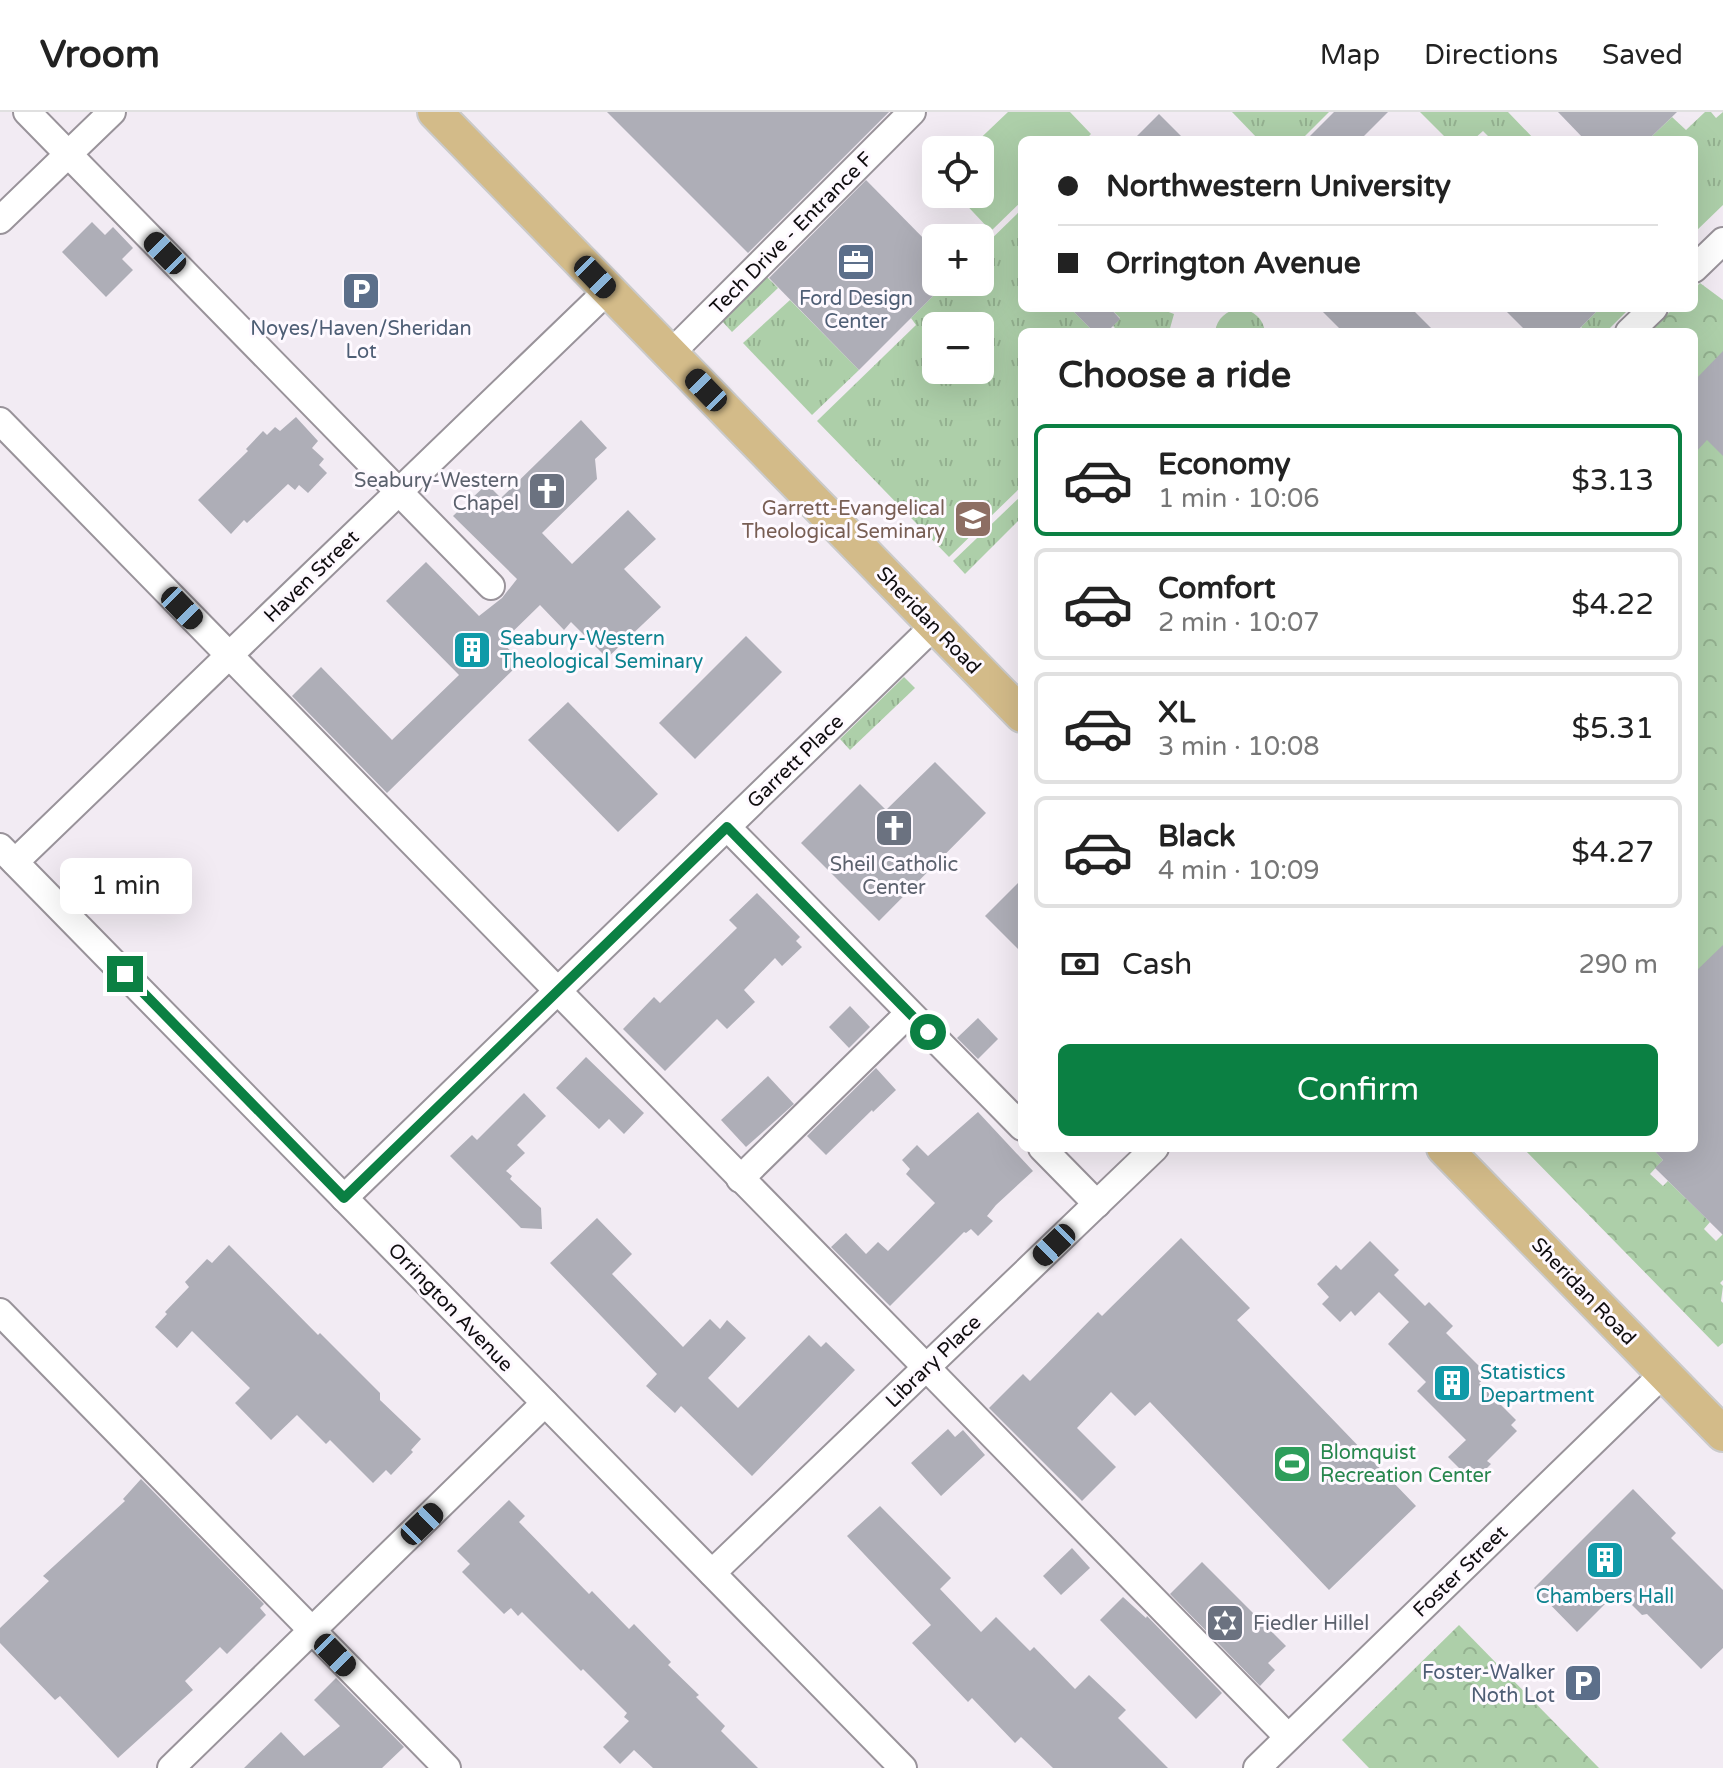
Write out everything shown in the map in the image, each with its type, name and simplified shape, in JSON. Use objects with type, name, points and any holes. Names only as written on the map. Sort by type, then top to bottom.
[{"type":"main road","name":"Sheridan Road","points":[[435,112],[1018,711]]},
{"type":"main road","name":"Sheridan Road","points":[[1448,1152],[1723,1434]]},
{"type":"street","points":[[27,112],[491,586]]},
{"type":"street","points":[[0,220],[112,112]]},
{"type":"street","name":"Tech Drive - Entrance F","points":[[670,354],[912,112]]},
{"type":"street","points":[[1698,265],[1723,241]]},
{"type":"street","name":"Haven Street","points":[[7,854],[229,655],[608,290]]},
{"type":"street","points":[[1633,328],[1650,312]]},
{"type":"street","points":[[0,421],[1288,1737]]},
{"type":"street","name":"Garrett Place","points":[[344,1198],[935,625]]},
{"type":"street","points":[[727,827],[1018,1123]]},
{"type":"street","name":"Orrington Avenue","points":[[7,854],[903,1768]]},
{"type":"street","points":[[740,1179],[909,1013]]},
{"type":"street","points":[[1046,1152],[1097,1204]]},
{"type":"street","name":"Library Place","points":[[712,1573],[1151,1152]]},
{"type":"street","points":[[0,1312],[447,1768]]},
{"type":"street","name":"Foster Street","points":[[1257,1768],[1664,1373]]},
{"type":"street","points":[[171,1768],[545,1403]]},
{"type":"green space","points":[[1008,112],[1070,112],[1091,134],[1018,136],[1018,205],[994,228],[994,224],[984,224],[969,208],[994,208],[994,136],[983,136]]},
{"type":"green space","points":[[1232,112],[1329,112],[1305,136],[1255,136]]},
{"type":"green space","points":[[1420,112],[1508,112],[1531,136],[1488,136],[1483,131],[1477,136],[1444,136]]},
{"type":"green space","points":[[1705,112],[1711,112],[1716,118],[1723,112],[1723,205],[1698,229],[1698,136],[1652,136],[1672,117],[1686,130]]},
{"type":"green space","points":[[1018,213],[1018,312],[1074,312],[1090,328],[1018,328],[1018,490],[949,557],[817,421],[916,325],[911,318],[933,296],[994,296],[994,236]]},
{"type":"green space","points":[[764,274],[778,288],[732,332],[721,320]]},
{"type":"green space","points":[[1700,283],[1723,300],[1723,1089],[1698,1089],[1698,328],[1652,328],[1670,312],[1698,312]]},
{"type":"green space","points":[[790,300],[859,370],[812,415],[743,343]]},
{"type":"green space","points":[[1114,312],[1174,314],[1170,328],[1115,328],[1113,326],[1120,318]]},
{"type":"green space","points":[[1229,312],[1251,312],[1264,328],[1216,328]]},
{"type":"green space","points":[[1596,312],[1626,312],[1610,328],[1581,327]]},
{"type":"green space","points":[[1018,499],[1018,521],[965,574],[953,561]]},
{"type":"green space","points":[[904,677],[915,688],[850,750],[840,739]]},
{"type":"green space","points":[[1527,1152],[1656,1152],[1663,1160],[1650,1174],[1663,1186],[1668,1181],[1710,1222],[1704,1229],[1716,1241],[1723,1234],[1723,1280],[1720,1283],[1723,1286],[1723,1343],[1718,1347]]},
{"type":"green space","points":[[1459,1625],[1599,1768],[1369,1768],[1342,1740]]},
{"type":"building","points":[[607,112],[889,112],[748,253]]},
{"type":"building","points":[[1334,112],[1388,112],[1364,136],[1310,136]]},
{"type":"building","points":[[1558,112],[1677,112],[1652,136],[1581,136]]},
{"type":"building","points":[[1159,114],[1181,136],[1137,136]]},
{"type":"building","name":"Ford Design Center","points":[[866,180],[922,237],[922,296],[933,296],[859,370],[769,278]]},
{"type":"building","points":[[92,222],[105,235],[113,227],[133,248],[122,259],[133,270],[106,297],[62,252]]},
{"type":"building","points":[[1074,312],[1114,312],[1120,319],[1111,328],[1090,328]]},
{"type":"building","points":[[1323,312],[1415,312],[1431,328],[1339,328]]},
{"type":"building","points":[[1507,312],[1596,312],[1580,328],[1523,328]]},
{"type":"building","points":[[1723,351],[1723,456],[1707,440],[1698,450],[1698,377]]},
{"type":"building","points":[[296,417],[318,441],[312,448],[324,459],[319,465],[327,473],[308,493],[299,485],[295,490],[288,484],[231,534],[198,500],[248,451],[246,449],[263,431],[267,435],[275,427],[280,431]]},
{"type":"building","name":"Seabury-Western Theological Seminary","points":[[581,420],[607,448],[595,459],[597,479],[542,533],[572,564],[628,510],[656,539],[624,569],[661,607],[607,658],[571,622],[564,630],[540,605],[502,642],[521,662],[387,793],[292,696],[321,667],[392,740],[459,675],[386,601],[426,562],[479,616],[502,598],[517,579],[453,516],[487,484],[501,498]]},
{"type":"building","points":[[746,636],[782,672],[695,759],[659,723]]},
{"type":"building","points":[[568,702],[658,794],[618,832],[528,740]]},
{"type":"building","name":"Sheil Catholic Center","points":[[935,762],[986,813],[879,921],[801,843],[860,784],[886,810]]},
{"type":"building","points":[[1018,883],[1018,949],[985,916]]},
{"type":"building","points":[[757,893],[800,937],[796,941],[802,947],[782,966],[775,958],[744,990],[755,1002],[727,1029],[717,1019],[665,1071],[623,1029],[654,997],[660,1003],[737,928],[729,920]]},
{"type":"building","points":[[1723,945],[1723,1235],[1655,1168],[1663,1160],[1656,1152],[1698,1152],[1698,969]]},
{"type":"building","points":[[850,1006],[870,1027],[849,1048],[829,1027]]},
{"type":"building","points":[[978,1018],[998,1039],[978,1059],[957,1038]]},
{"type":"building","points":[[586,1057],[644,1113],[624,1134],[609,1119],[599,1129],[556,1088]]},
{"type":"building","points":[[876,1068],[896,1090],[826,1155],[807,1136]]},
{"type":"building","points":[[768,1076],[794,1104],[746,1147],[721,1120]]},
{"type":"building","points":[[524,1093],[546,1116],[517,1145],[525,1153],[506,1171],[512,1176],[510,1179],[541,1208],[542,1229],[521,1228],[450,1156],[472,1135],[477,1140]]},
{"type":"building","points":[[978,1112],[1033,1171],[996,1205],[987,1216],[993,1221],[978,1236],[971,1229],[964,1232],[890,1306],[831,1247],[846,1233],[866,1254],[878,1242],[888,1251],[935,1203],[906,1174],[910,1169],[902,1160],[917,1145],[928,1156]]},
{"type":"building","points":[[597,1218],[632,1254],[612,1274],[683,1347],[710,1319],[720,1329],[727,1320],[746,1338],[708,1378],[738,1408],[809,1335],[821,1347],[826,1342],[855,1370],[752,1476],[681,1406],[675,1413],[646,1386],[657,1374],[550,1263]]},
{"type":"building","points":[[1181,1238],[1250,1308],[1237,1320],[1416,1506],[1329,1590],[1150,1402],[1135,1416],[1111,1392],[1077,1428],[1116,1467],[1082,1501],[989,1408],[1023,1374],[1030,1381],[1098,1312],[1102,1316]]},
{"type":"building","points":[[1370,1241],[1399,1270],[1394,1275],[1425,1306],[1429,1302],[1453,1326],[1446,1333],[1488,1375],[1479,1383],[1516,1420],[1511,1425],[1517,1431],[1487,1461],[1491,1464],[1473,1482],[1448,1457],[1466,1440],[1417,1391],[1426,1382],[1388,1344],[1409,1322],[1379,1292],[1355,1316],[1351,1311],[1340,1322],[1322,1304],[1329,1297],[1317,1284],[1336,1265],[1341,1270]]},
{"type":"building","points":[[229,1245],[380,1393],[380,1400],[421,1439],[391,1475],[386,1470],[373,1483],[330,1440],[326,1444],[297,1415],[271,1440],[235,1403],[250,1388],[192,1331],[177,1348],[155,1327],[189,1287],[185,1282],[207,1259],[212,1263]]},
{"type":"building","points":[[948,1429],[955,1437],[963,1430],[985,1455],[941,1496],[911,1463]]},
{"type":"building","points":[[141,1479],[264,1604],[260,1608],[266,1615],[227,1654],[220,1647],[185,1681],[193,1690],[118,1758],[60,1696],[55,1700],[0,1643],[0,1628],[49,1581],[43,1576],[125,1501],[123,1499]]},
{"type":"building","points":[[1633,1489],[1676,1533],[1671,1538],[1723,1590],[1723,1648],[1701,1669],[1647,1614],[1642,1615],[1618,1591],[1577,1632],[1534,1588]]},
{"type":"building","points":[[509,1500],[525,1516],[519,1522],[589,1594],[592,1591],[629,1629],[634,1624],[671,1662],[668,1665],[725,1726],[721,1731],[758,1768],[653,1768],[634,1750],[620,1764],[603,1747],[629,1721],[624,1717],[627,1713],[522,1612],[518,1616],[511,1608],[504,1614],[462,1572],[470,1564],[457,1551]]},
{"type":"building","points":[[880,1506],[951,1578],[940,1589],[981,1632],[996,1617],[1030,1651],[1034,1647],[1075,1689],[1089,1675],[1126,1710],[1118,1718],[1168,1768],[1053,1768],[1021,1737],[1015,1743],[972,1698],[968,1702],[912,1643],[931,1625],[847,1536]]},
{"type":"building","points":[[1072,1548],[1090,1568],[1061,1595],[1043,1576]]},
{"type":"building","name":"Fiedler Hillel","points":[[1202,1562],[1286,1646],[1268,1663],[1275,1670],[1260,1686],[1170,1594]]},
{"type":"building","points":[[1123,1597],[1147,1616],[1222,1693],[1196,1719],[1100,1620]]},
{"type":"building","points":[[336,1678],[404,1747],[382,1768],[244,1768],[281,1732],[304,1756],[340,1726],[314,1700]]},
{"type":"place","name":"Ford Design Center","points":[[856,262]]},
{"type":"place","name":"Noyes/Haven/Sheridan Lot","points":[[361,291]]},
{"type":"place","name":"Seabury-Western Chapel","points":[[547,491]]},
{"type":"place","name":"Garrett-Evangelical Theological Seminary","points":[[973,519]]},
{"type":"place","name":"Seabury-Western Theological Seminary","points":[[472,650]]},
{"type":"place","name":"Sheil Catholic Center","points":[[894,828]]},
{"type":"place","name":"Statistics Department","points":[[1452,1383]]},
{"type":"place","name":"Blomquist Recreation Center","points":[[1292,1464]]},
{"type":"place","name":"Chambers Hall","points":[[1605,1560]]},
{"type":"place","name":"Fiedler Hillel","points":[[1225,1623]]},
{"type":"place","name":"Foster-Walker Noth Lot","points":[[1583,1683]]},
{"type":"route","points":[[125,974],[344,1198],[727,827],[928,1032]]}]
